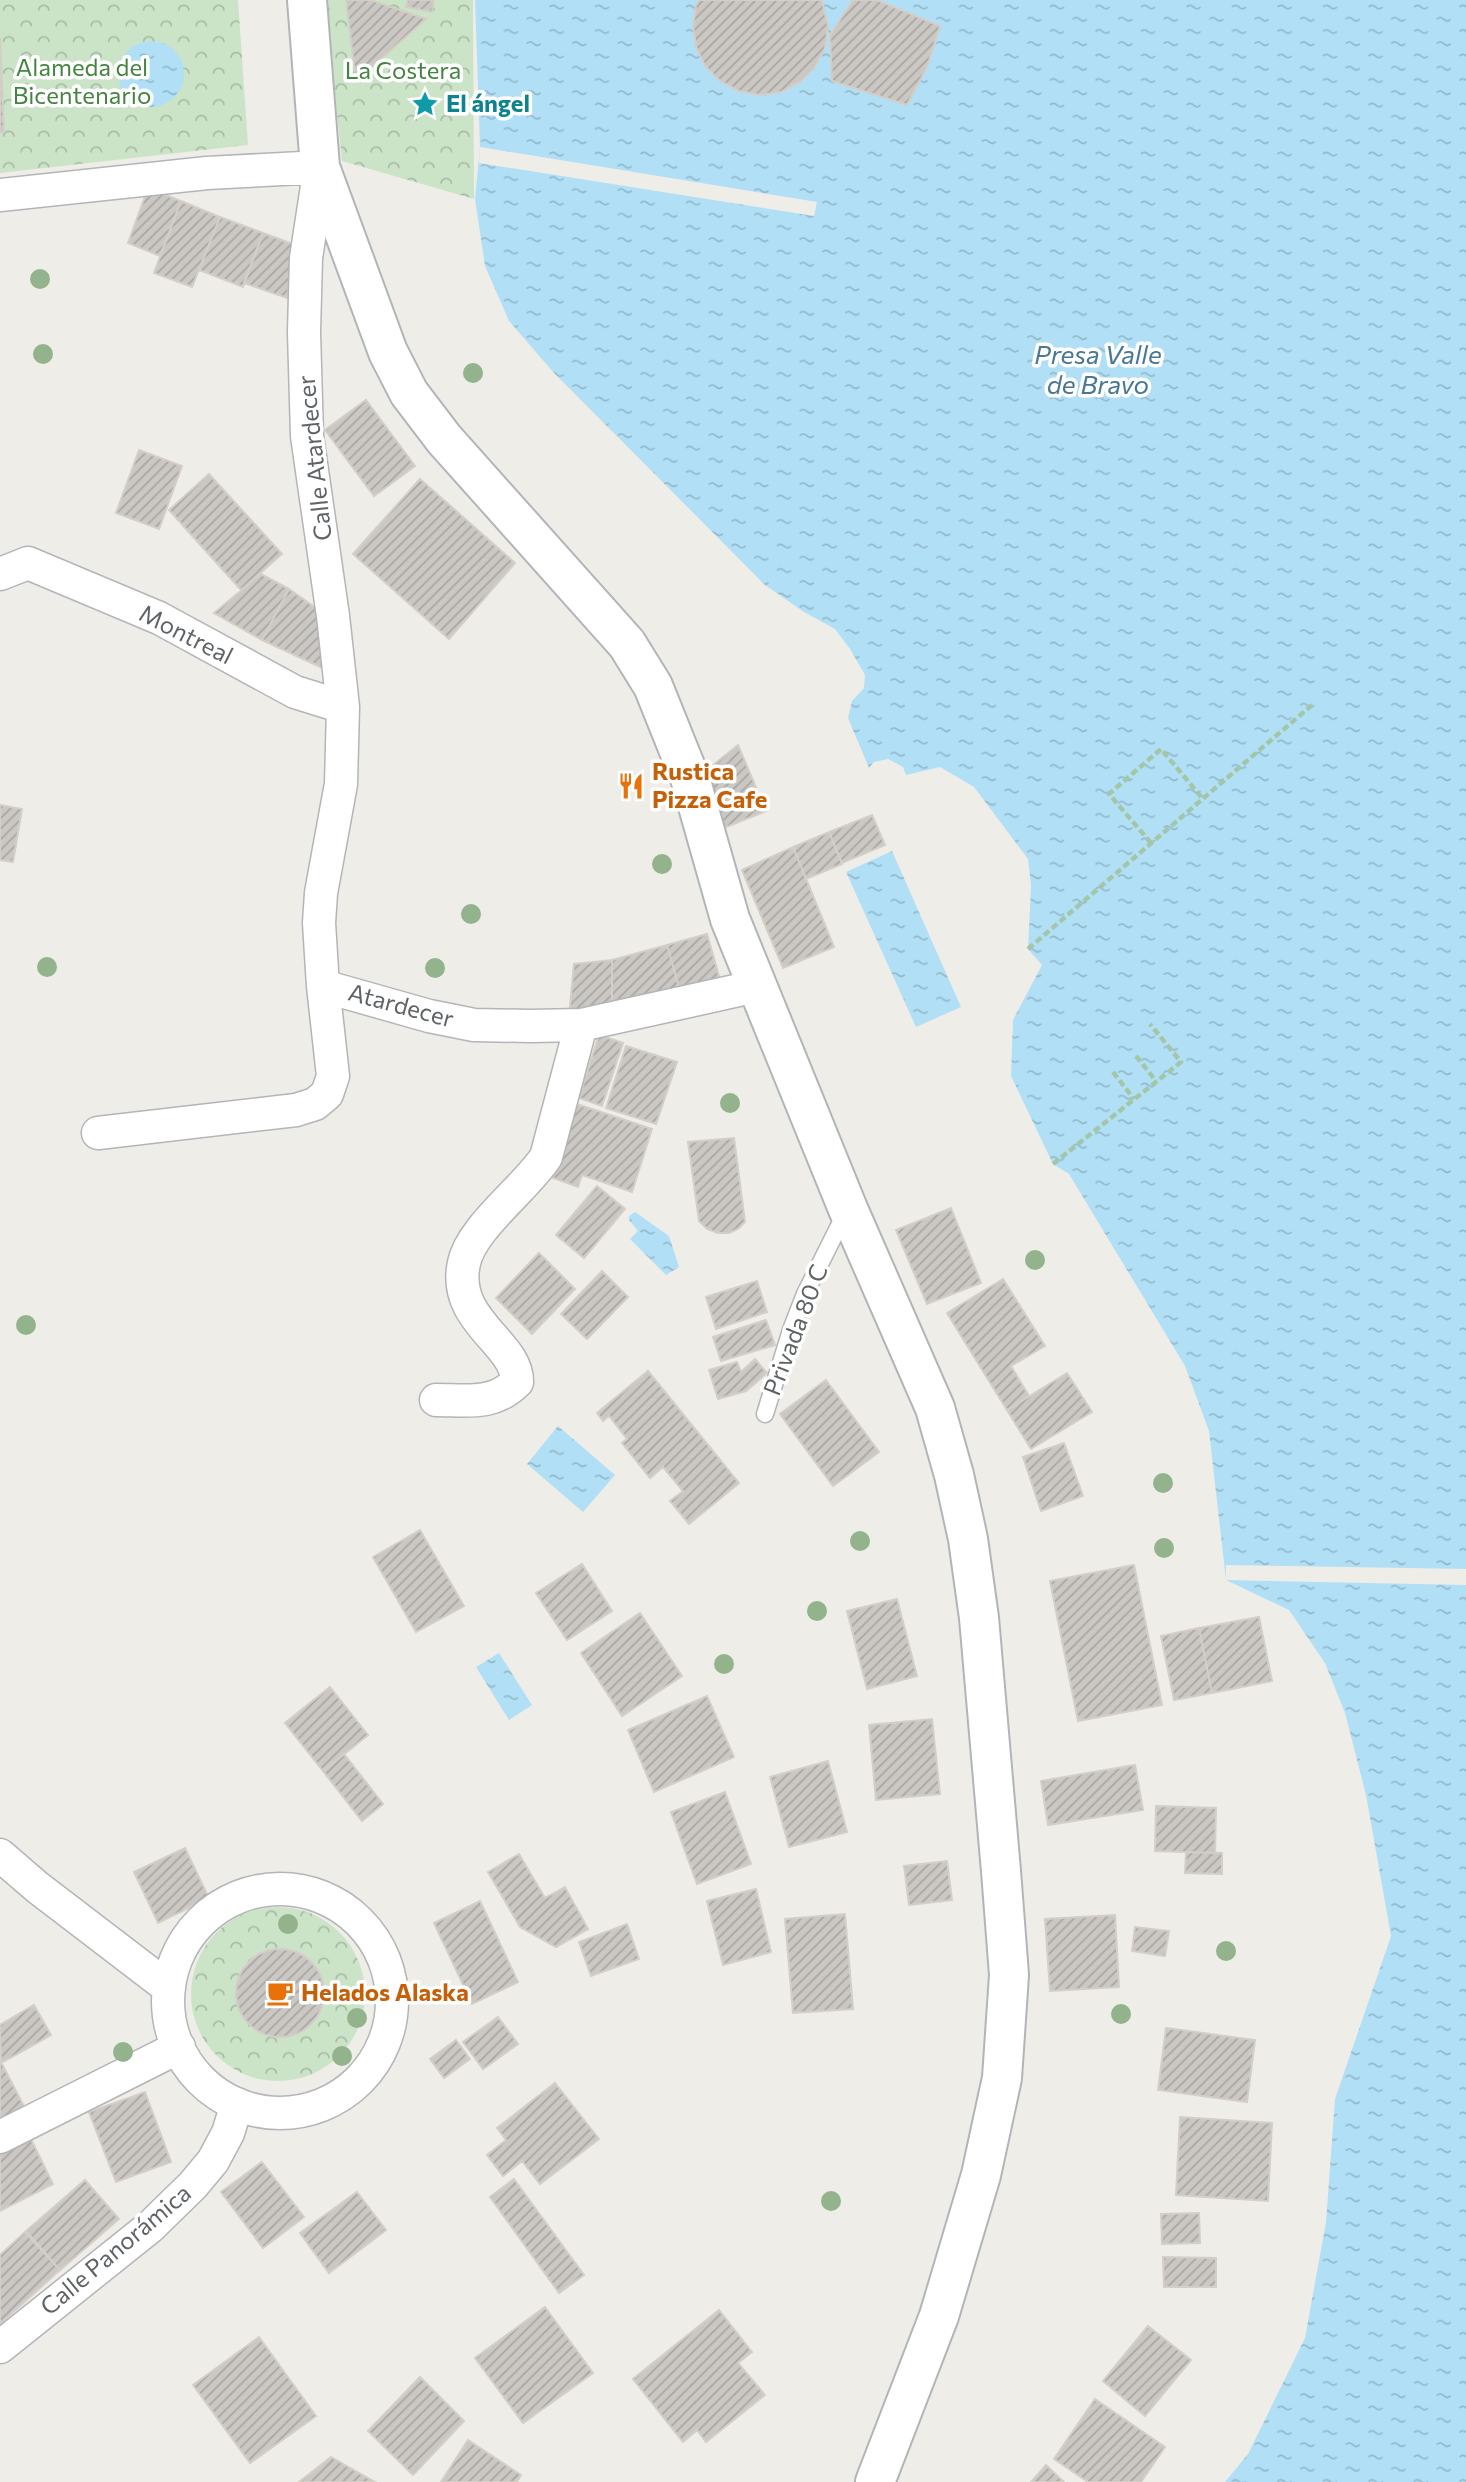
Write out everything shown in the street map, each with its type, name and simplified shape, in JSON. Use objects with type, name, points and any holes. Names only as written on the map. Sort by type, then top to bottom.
[{"type":"main road","points":[[307,0],[320,167],[388,352],[409,393],[495,499],[626,644],[653,686],[690,778],[730,919],[848,1209],[934,1408],[954,1475],[968,1539],[979,1618],[1009,1975],[1002,2078],[981,2175],[939,2316],[875,2482]]},
{"type":"street","points":[[0,195],[207,173],[320,167]]},
{"type":"street","name":"Calle Atardecer","points":[[320,167],[306,258],[304,332],[307,436],[334,616],[343,706]]},
{"type":"street","name":"Montreal","points":[[14,569],[159,618],[295,692],[343,706]]},
{"type":"street","name":"Atardecer","points":[[343,706],[341,784],[321,893],[319,923],[323,986],[429,1016],[474,1025],[581,1026],[757,986]]},
{"type":"street","points":[[98,1133],[296,1110],[315,1104],[327,1094],[333,1076],[323,986]]},
{"type":"street","points":[[436,1400],[493,1399],[506,1393],[517,1382],[517,1372],[510,1360],[467,1304],[462,1281],[464,1262],[471,1244],[536,1174],[546,1157],[581,1026]]},
{"type":"street","points":[[0,1855],[37,1887],[169,1988]]},
{"type":"street","points":[[293,1889],[324,1897],[352,1914],[373,1938],[387,1966],[393,1998],[389,2030],[377,2059],[356,2084],[330,2102],[299,2111],[268,2112],[237,2104],[218,2094],[189,2065],[178,2047],[170,2017],[169,1988],[174,1964],[184,1942],[199,1923],[217,1907],[239,1896],[262,1890],[293,1889]]},
{"type":"street","points":[[0,2137],[178,2047]]},
{"type":"street","name":"Calle Panorámica","points":[[0,2347],[150,2227],[193,2185],[213,2161],[228,2133],[237,2104]]},
{"type":"lane","name":"Privada 80 C","points":[[765,1413],[805,1294],[848,1209]]},
{"type":"path","points":[[1028,949],[1312,705]]},
{"type":"path","points":[[1150,844],[1109,794],[1161,749],[1203,799]]},
{"type":"path","points":[[1053,1164],[1181,1062],[1150,1024]]},
{"type":"path","points":[[1136,1056],[1156,1081]]},
{"type":"path","points":[[1113,1072],[1134,1099]]},
{"type":"green space","name":"Alameda del Bicentenario","points":[[0,0],[238,0],[248,145],[0,173]]},
{"type":"green space","name":"La Costera","points":[[325,0],[473,0],[474,199],[342,161]]},
{"type":"green space","points":[[278,1907],[311,1914],[339,1933],[358,1961],[365,1994],[358,2027],[339,2055],[311,2074],[278,2081],[245,2074],[217,2055],[198,2027],[191,1994],[198,1961],[217,1933],[245,1914]]},
{"type":"water","name":"Presa Valle de Bravo","points":[[475,0],[1466,0],[1466,2482],[1225,2482],[1248,2454],[1305,2338],[1326,2222],[1335,2099],[1391,1936],[1366,1795],[1345,1713],[1325,1663],[1289,1610],[1226,1580],[1209,1431],[1185,1366],[1069,1174],[1053,1164],[1011,1076],[1013,1020],[1042,965],[1028,949],[1031,886],[1028,859],[974,787],[940,767],[906,775],[903,767],[888,759],[874,762],[869,768],[848,718],[852,701],[864,688],[865,675],[835,629],[804,612],[765,585],[554,373],[509,321],[485,266],[475,199],[480,147]]},
{"type":"water","points":[[144,41],[158,41],[170,46],[179,55],[184,74],[182,87],[175,98],[158,107],[144,107],[132,102],[123,93],[118,81],[118,67],[123,55],[132,46]]},
{"type":"water","points":[[892,851],[961,1007],[916,1027],[846,872]]},
{"type":"water","points":[[635,1212],[669,1236],[679,1267],[666,1275],[630,1239],[638,1231],[629,1220],[629,1216]]},
{"type":"water","points":[[558,1426],[615,1475],[583,1512],[527,1464]]},
{"type":"water","points":[[499,1653],[532,1705],[509,1720],[476,1667]]},
{"type":"pier","points":[[480,147],[817,202],[814,216],[479,163]]},
{"type":"pier","points":[[1226,1565],[1466,1569],[1466,1585],[1226,1580]]},
{"type":"building","points":[[346,0],[371,0],[426,19],[356,81]]},
{"type":"building","points":[[408,0],[434,0],[432,12],[406,7]]},
{"type":"building","points":[[700,0],[822,0],[828,27],[825,48],[815,67],[800,82],[781,92],[760,95],[739,91],[720,81],[705,66],[696,47],[693,26],[696,5]]},
{"type":"building","points":[[853,0],[877,0],[940,26],[927,67],[907,105],[832,81],[830,35]]},
{"type":"building","points":[[0,38],[4,132],[0,133]]},
{"type":"building","points":[[148,188],[181,201],[160,256],[128,243]]},
{"type":"building","points":[[181,201],[220,217],[192,287],[154,273]]},
{"type":"building","points":[[220,217],[263,233],[243,287],[199,270]]},
{"type":"building","points":[[263,233],[295,245],[287,298],[244,283]]},
{"type":"building","points":[[366,400],[415,466],[374,496],[325,430]]},
{"type":"building","points":[[139,450],[182,466],[159,529],[116,513]]},
{"type":"building","points":[[209,474],[282,554],[241,590],[169,510]]},
{"type":"building","points":[[420,479],[515,563],[449,639],[353,554]]},
{"type":"building","points":[[261,574],[289,589],[262,640],[214,613]]},
{"type":"building","points":[[289,589],[323,613],[329,671],[262,640]]},
{"type":"building","points":[[738,745],[766,811],[724,828],[702,774]]},
{"type":"building","points":[[0,805],[22,809],[13,862],[0,860]]},
{"type":"building","points":[[872,815],[885,845],[842,863],[829,832]]},
{"type":"building","points":[[829,832],[842,864],[806,879],[793,847]]},
{"type":"building","points":[[793,847],[834,947],[783,968],[742,870]]},
{"type":"building","points":[[707,934],[721,983],[681,994],[667,945]]},
{"type":"building","points":[[667,945],[681,994],[612,1011],[612,960]]},
{"type":"building","points":[[612,960],[612,1011],[569,1017],[574,964]]},
{"type":"building","points":[[599,1035],[623,1043],[602,1106],[579,1098]]},
{"type":"building","points":[[626,1046],[677,1062],[656,1124],[606,1108]]},
{"type":"building","points":[[577,1104],[652,1129],[632,1192],[582,1175],[578,1187],[553,1178]]},
{"type":"building","points":[[734,1138],[745,1222],[729,1233],[718,1233],[707,1229],[699,1221],[688,1142]]},
{"type":"building","points":[[597,1186],[625,1209],[584,1258],[556,1235]]},
{"type":"building","points":[[951,1208],[981,1283],[927,1304],[896,1230]]},
{"type":"building","points":[[539,1253],[575,1289],[532,1334],[496,1298]]},
{"type":"building","points":[[602,1271],[628,1297],[587,1339],[561,1314]]},
{"type":"building","points":[[1003,1279],[1045,1346],[1011,1366],[1029,1396],[1007,1410],[947,1313]]},
{"type":"building","points":[[757,1281],[767,1312],[716,1329],[706,1297]]},
{"type":"building","points":[[766,1320],[775,1345],[721,1361],[713,1337]]},
{"type":"building","points":[[755,1359],[767,1373],[746,1391],[718,1399],[709,1370],[737,1362],[741,1372]]},
{"type":"building","points":[[648,1371],[739,1483],[689,1524],[670,1501],[683,1491],[663,1467],[650,1478],[622,1443],[627,1439],[609,1416],[603,1421],[597,1413]]},
{"type":"building","points":[[1067,1373],[1092,1412],[1031,1449],[1007,1410]]},
{"type":"building","points":[[826,1380],[879,1452],[833,1486],[780,1414]]},
{"type":"building","points":[[1064,1443],[1083,1496],[1041,1511],[1023,1457]]},
{"type":"building","points":[[420,1530],[464,1606],[416,1632],[373,1557]]},
{"type":"building","points":[[582,1564],[612,1611],[567,1640],[536,1593]]},
{"type":"building","points":[[1134,1565],[1162,1705],[1078,1721],[1050,1581]]},
{"type":"building","points":[[897,1599],[917,1676],[867,1689],[847,1611]]},
{"type":"building","points":[[640,1613],[682,1676],[622,1716],[581,1653]]},
{"type":"building","points":[[1259,1617],[1272,1681],[1212,1693],[1199,1628]]},
{"type":"building","points":[[1199,1628],[1212,1693],[1174,1700],[1161,1636]]},
{"type":"building","points":[[330,1687],[368,1735],[323,1771],[285,1723]]},
{"type":"building","points":[[707,1696],[734,1757],[654,1792],[628,1730]]},
{"type":"building","points":[[932,1719],[940,1794],[876,1800],[869,1725]]},
{"type":"building","points":[[344,1754],[383,1804],[362,1821],[323,1771]]},
{"type":"building","points":[[828,1761],[847,1832],[789,1847],[770,1777]]},
{"type":"building","points":[[1135,1765],[1143,1810],[1048,1825],[1041,1781]]},
{"type":"building","points":[[725,1792],[751,1864],[697,1884],[671,1812]]},
{"type":"building","points":[[1156,1806],[1216,1808],[1215,1853],[1155,1851]]},
{"type":"building","points":[[185,1848],[209,1898],[158,1923],[134,1872]]},
{"type":"building","points":[[1186,1852],[1222,1853],[1222,1874],[1185,1873]]},
{"type":"building","points":[[519,1854],[545,1898],[565,1887],[588,1929],[556,1947],[520,1927],[488,1872]]},
{"type":"building","points":[[947,1861],[952,1900],[909,1905],[904,1866]]},
{"type":"building","points":[[756,1889],[771,1952],[723,1965],[707,1901]]},
{"type":"building","points":[[480,1901],[518,1982],[472,2004],[434,1923]]},
{"type":"building","points":[[845,1914],[853,2009],[793,2013],[785,1919]]},
{"type":"building","points":[[1115,1915],[1119,1987],[1050,1991],[1045,1919]]},
{"type":"building","points":[[627,1924],[639,1959],[591,1976],[579,1942]]},
{"type":"building","points":[[1135,1927],[1169,1931],[1165,1956],[1132,1951]]},
{"type":"building","name":"Helados Alaska","points":[[280,1949],[305,1956],[317,1968],[324,1993],[317,2018],[305,2030],[280,2037],[255,2030],[243,2018],[236,1993],[243,1968],[255,1956]]},
{"type":"building","points":[[34,2005],[51,2035],[1,2063],[0,2025]]},
{"type":"building","points":[[498,2017],[518,2044],[483,2069],[463,2042]]},
{"type":"building","points":[[1166,2028],[1255,2040],[1247,2102],[1158,2090]]},
{"type":"building","points":[[456,2040],[470,2059],[444,2078],[430,2059]]},
{"type":"building","points":[[0,2060],[28,2114],[0,2128]]},
{"type":"building","points":[[555,2083],[599,2139],[540,2184],[522,2161],[503,2176],[487,2155],[506,2140],[497,2128]]},
{"type":"building","points":[[145,2092],[171,2162],[116,2182],[89,2112]]},
{"type":"building","points":[[1180,2117],[1272,2123],[1268,2201],[1176,2195]]},
{"type":"building","points":[[29,2135],[53,2184],[0,2211],[0,2150]]},
{"type":"building","points":[[262,2162],[304,2217],[263,2248],[221,2192]]},
{"type":"building","points":[[514,2179],[584,2275],[559,2293],[490,2197]]},
{"type":"building","points":[[85,2180],[119,2219],[60,2270],[26,2231]]},
{"type":"building","points":[[357,2192],[386,2230],[329,2273],[300,2233]]},
{"type":"building","points":[[1199,2213],[1200,2243],[1162,2244],[1161,2214]]},
{"type":"building","points":[[25,2232],[60,2270],[0,2324],[0,2255]]},
{"type":"building","points":[[1163,2257],[1216,2258],[1216,2287],[1164,2287]]},
{"type":"building","points":[[545,2307],[593,2373],[523,2423],[475,2358]]},
{"type":"building","points":[[719,2310],[752,2352],[738,2363],[765,2395],[706,2442],[697,2430],[683,2442],[633,2379]]},
{"type":"building","points":[[1148,2326],[1191,2360],[1145,2416],[1103,2381]]},
{"type":"building","points":[[259,2337],[316,2416],[250,2463],[193,2385]]},
{"type":"building","points":[[420,2377],[464,2421],[413,2475],[368,2431]]},
{"type":"building","points":[[1095,2399],[1165,2447],[1141,2482],[1088,2482],[1054,2459]]},
{"type":"building","points":[[468,2440],[521,2475],[517,2482],[441,2482]]},
{"type":"building","points":[[331,2457],[375,2482],[299,2482]]},
{"type":"building","points":[[1046,2465],[1064,2482],[1031,2482]]},
{"type":"place","name":"El ángel","points":[[425,104]]},
{"type":"place","name":"Rustica Pizza Cafe","points":[[631,786]]},
{"type":"place","name":"Helados Alaska","points":[[280,1993]]}]
